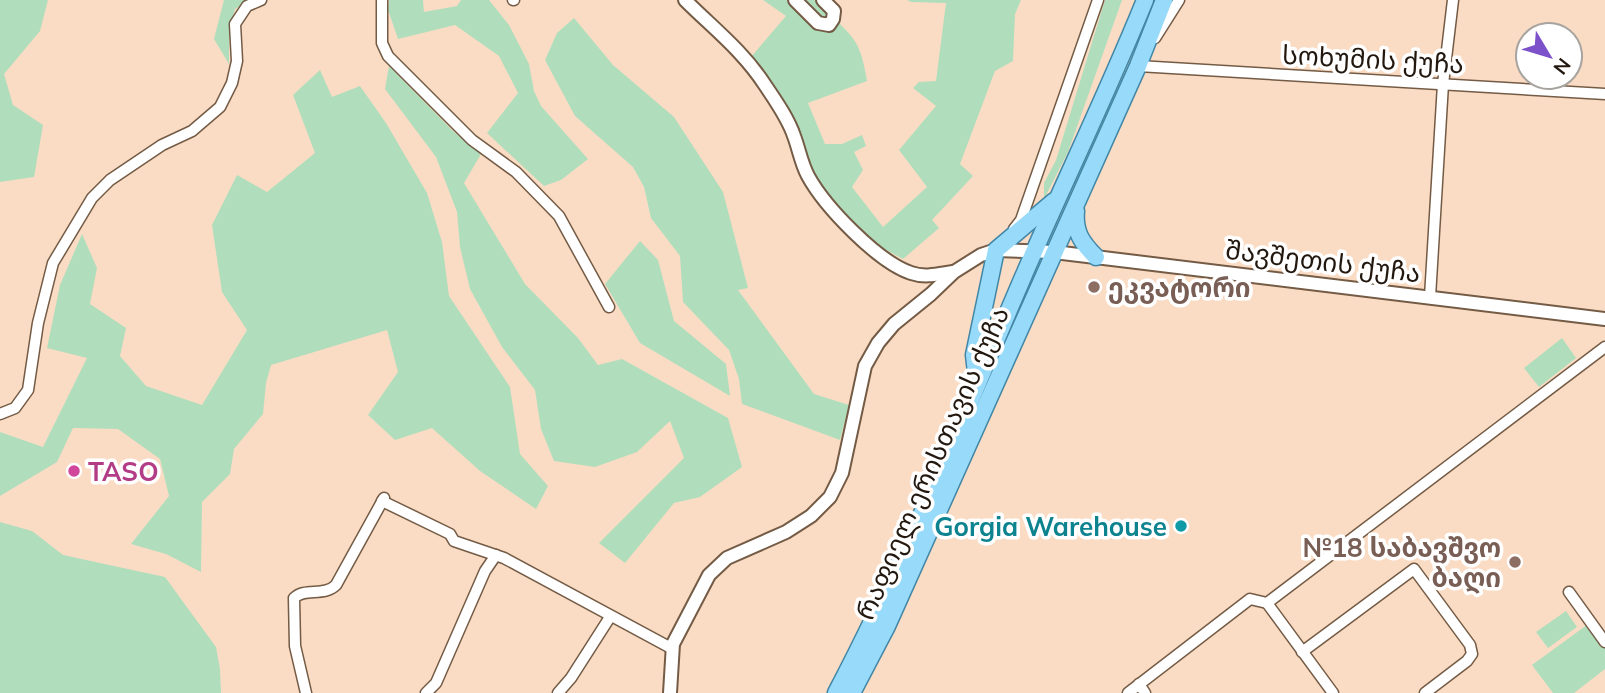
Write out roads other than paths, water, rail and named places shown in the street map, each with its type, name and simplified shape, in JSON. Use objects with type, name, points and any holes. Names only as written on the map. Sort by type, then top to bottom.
[{"type":"main road","name":"რაფიელ ერისთავის ქუჩა","points":[[836,693],[863,642],[933,491],[1034,250],[1061,195],[1145,0]]},
{"type":"main road","name":"რაფიელ ერისთავის ქუჩა","points":[[852,693],[887,626],[1138,66],[1164,0]]},
{"type":"main road","points":[[977,384],[974,355],[996,250],[1061,195]]},
{"type":"main road","points":[[1076,202],[1077,233],[1082,243],[1097,257]]},
{"type":"street","points":[[0,414],[15,408],[28,390],[38,323],[53,264],[92,198],[110,180],[162,145],[192,131],[220,107],[232,82],[237,61],[235,24],[247,6],[261,0]]},
{"type":"street","points":[[382,0],[382,43],[388,56],[472,140],[516,172],[559,216],[609,307]]},
{"type":"street","points":[[685,0],[740,52],[764,83],[794,133],[807,175],[824,201],[871,249],[896,267],[914,274],[929,276],[954,272]]},
{"type":"street","points":[[795,0],[818,23],[829,25],[834,11],[823,0]]},
{"type":"street","points":[[670,693],[671,648],[709,575],[727,558],[786,532],[811,516],[830,497],[842,473],[865,366],[878,343],[894,324],[954,272],[981,255],[996,250],[1021,220],[1098,0]]},
{"type":"street","points":[[1138,66],[1179,0]]},
{"type":"street","points":[[1430,297],[1443,84],[1452,0]]},
{"type":"street","name":"სოხუმის ქუჩა","points":[[1138,66],[1605,94]]},
{"type":"street","name":"შავშეთის ქუჩა","points":[[996,250],[1054,252],[1605,319]]},
{"type":"street","points":[[1267,603],[1605,347]]},
{"type":"street","points":[[306,693],[295,646],[294,598],[301,593],[325,592],[336,585],[383,500],[450,534],[454,541],[496,555],[671,648]]},
{"type":"street","points":[[426,693],[438,688],[485,571],[496,555]]},
{"type":"street","points":[[1302,652],[1414,569],[1469,645],[1472,654],[1467,661],[1425,693]]},
{"type":"street","points":[[1569,592],[1605,642]]},
{"type":"street","points":[[1128,693],[1142,689],[1250,599],[1267,603],[1333,693]]},
{"type":"street","points":[[558,693],[571,678],[610,617]]},
{"type":"place","name":"ეკვატორი","points":[[1094,287]]},
{"type":"place","name":"TASO","points":[[74,471]]},
{"type":"place","name":"Gorgia Warehouse","points":[[1181,526]]},
{"type":"place","name":"№18 საბავშვო ბაღი","points":[[1515,562]]}]
